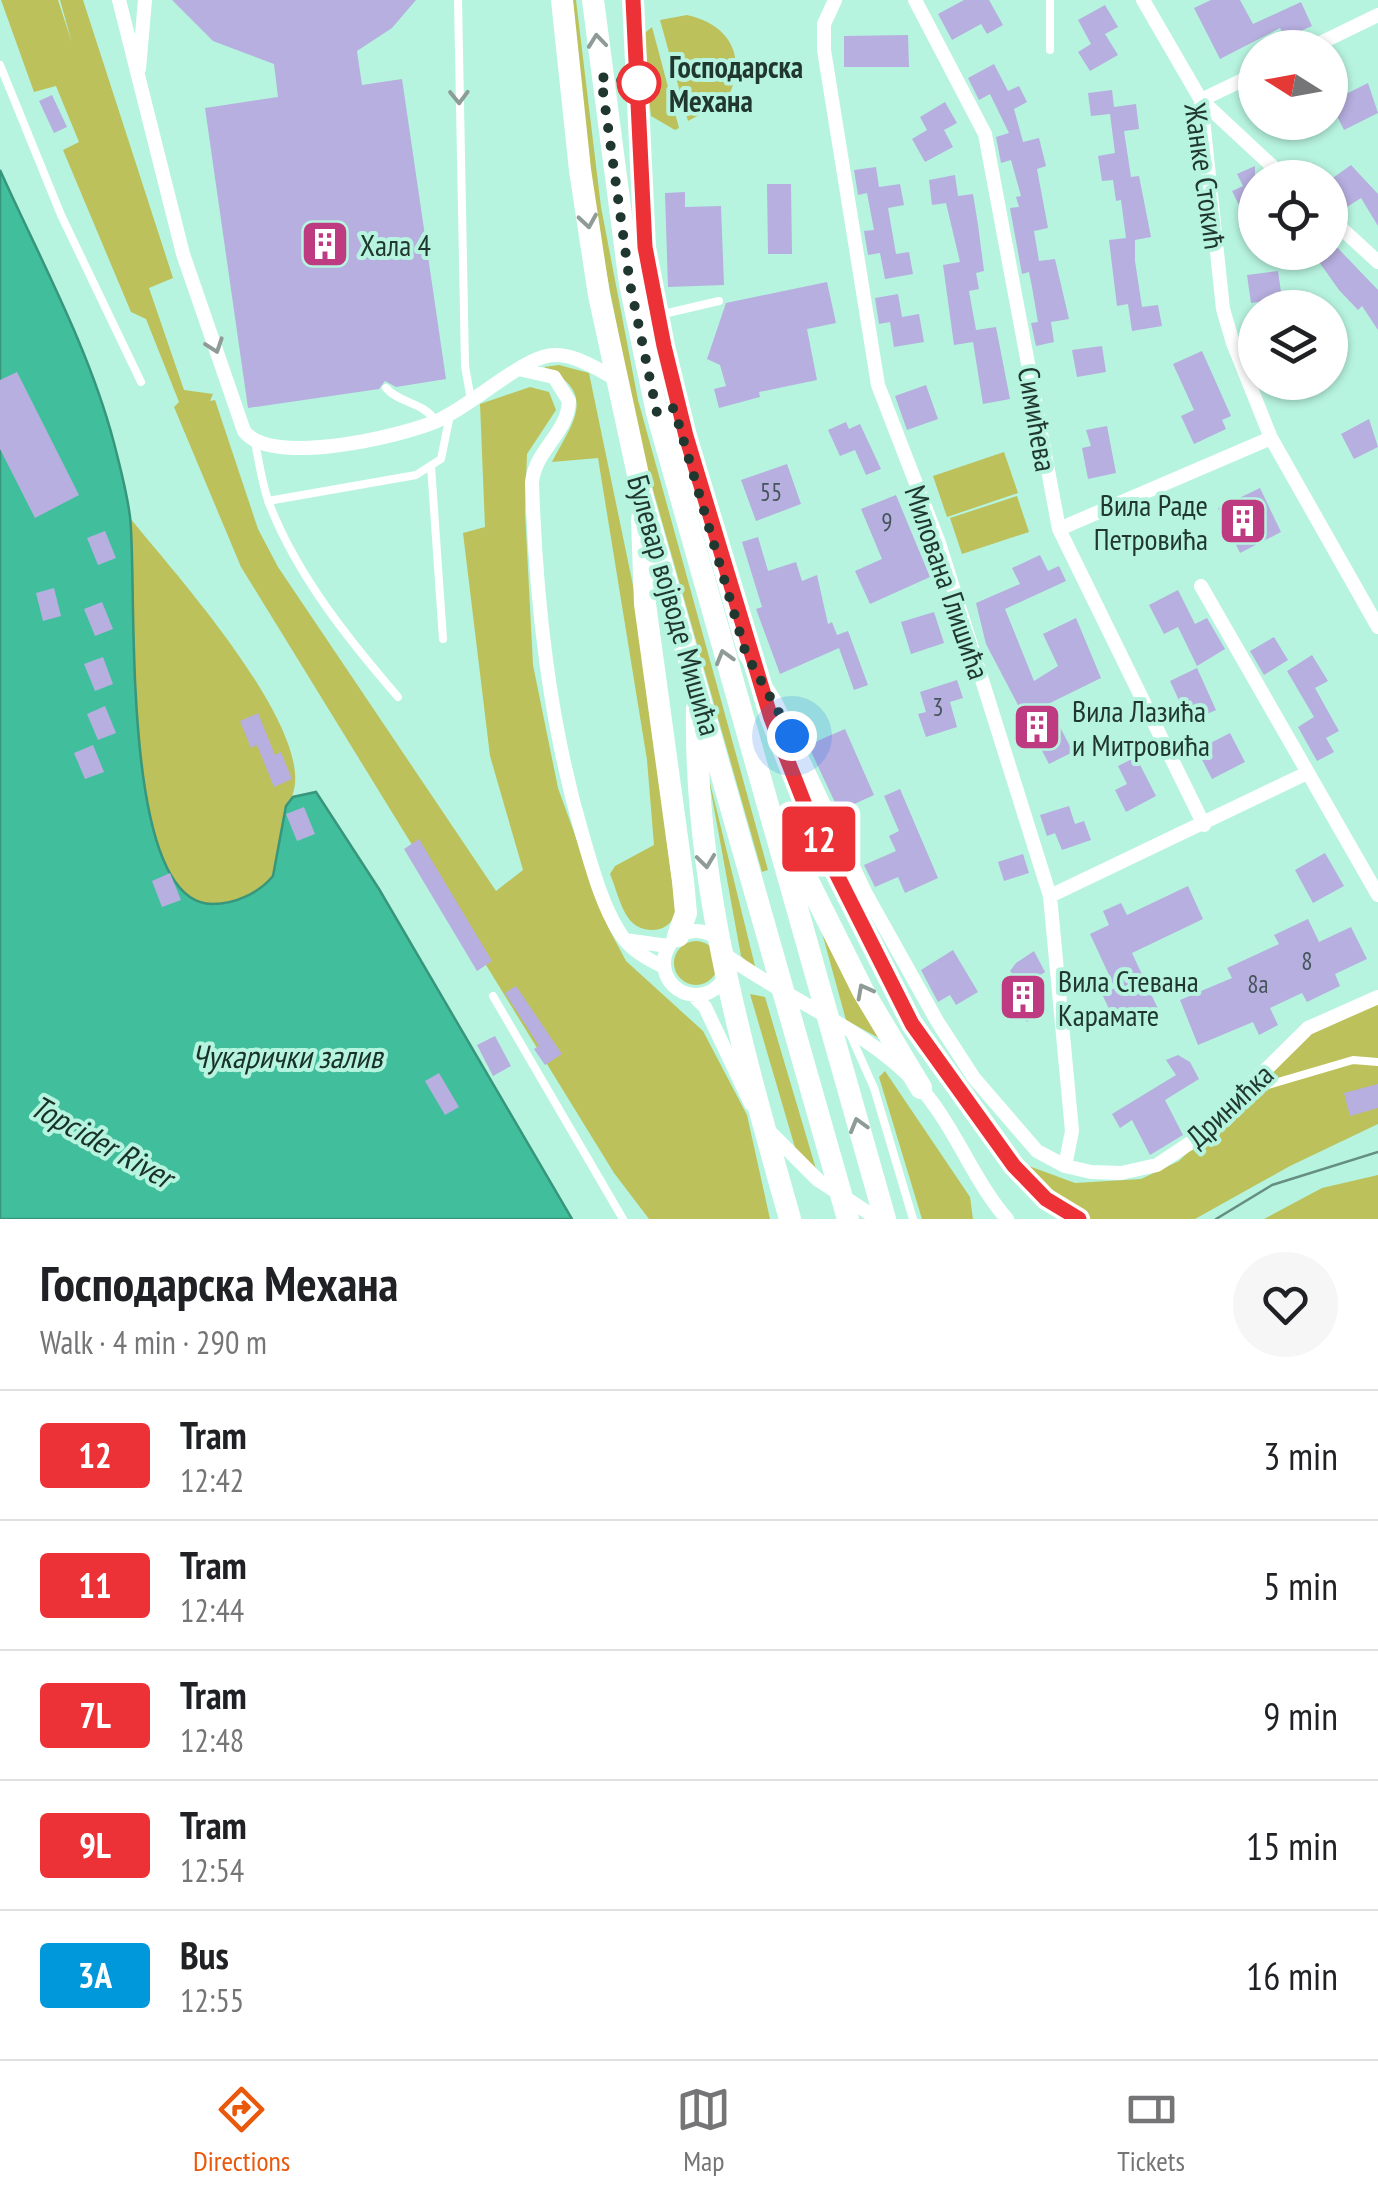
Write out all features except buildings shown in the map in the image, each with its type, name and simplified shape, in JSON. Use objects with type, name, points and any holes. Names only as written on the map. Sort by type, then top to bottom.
[{"type":"main road","name":"Булевар војводе Мишића","points":[[562,0],[580,170],[616,379],[642,498],[845,1210]]},
{"type":"main road","name":"Булевар војводе Мишића","points":[[593,0],[637,320],[657,413],[882,1219]]},
{"type":"main road","points":[[642,498],[640,554],[686,913],[673,941]]},
{"type":"main road","points":[[698,686],[696,764],[724,972],[790,1219]]},
{"type":"main road","points":[[750,750],[814,897],[921,1088]]},
{"type":"street","points":[[120,0],[183,254],[244,431],[255,442],[267,448],[302,448],[385,436],[443,417],[543,357],[582,361],[616,379]]},
{"type":"street","points":[[139,70],[145,0]]},
{"type":"street","name":"Милована Глишића","points":[[835,0],[824,24],[824,50],[878,384],[939,543],[1050,896],[1072,1131],[1065,1166]]},
{"type":"street","name":"Симићева","points":[[915,0],[985,134],[1060,529],[1204,824]]},
{"type":"street","name":"Жанке Стокић","points":[[1144,0],[1200,100],[1223,309],[1271,438],[1378,628]]},
{"type":"street","points":[[1347,30],[1378,15]]},
{"type":"street","points":[[1238,82],[1200,100],[1266,160]]},
{"type":"street","points":[[1348,234],[1378,262]]},
{"type":"street","points":[[523,370],[554,378],[569,401],[565,419],[532,471],[546,667],[581,829],[607,906],[624,940],[638,954],[664,967],[671,983],[693,995],[740,981],[765,984]]},
{"type":"street","name":"Булевар војводе Мишића","points":[[657,413],[674,408],[746,654],[776,703],[888,936],[974,1078],[1024,1139],[1065,1166]]},
{"type":"street","points":[[1060,529],[1271,438]]},
{"type":"street","points":[[1201,586],[1378,896]]},
{"type":"street","points":[[1050,896],[1307,773]]},
{"type":"street","points":[[624,940],[673,941],[695,930],[712,935],[728,956],[765,984],[849,1032],[921,1088],[998,1216]]},
{"type":"street","points":[[664,967],[673,941]]},
{"type":"street","points":[[718,986],[727,972],[728,956]]},
{"type":"street","name":"Булевар војводе Мишића","points":[[693,995],[705,1007],[744,1093],[786,1153],[838,1196],[882,1219]]},
{"type":"street","name":"Дринићка","points":[[1065,1166],[1121,1174],[1157,1165],[1196,1139],[1308,1028],[1378,997]]},
{"type":"lane","points":[[458,0],[465,366],[471,402]]},
{"type":"lane","points":[[1050,0],[1050,50]]},
{"type":"lane","points":[[0,65],[61,215],[140,382]]},
{"type":"lane","points":[[637,320],[719,302]]},
{"type":"lane","points":[[268,501],[416,475],[430,466],[446,449],[443,417],[393,396],[386,388]]},
{"type":"lane","points":[[255,442],[268,501],[295,556],[338,623],[398,697]]},
{"type":"lane","points":[[430,466],[443,639]]},
{"type":"lane","points":[[493,996],[623,1219]]},
{"type":"lane","points":[[849,1032],[874,1088],[913,1219]]},
{"type":"lane","points":[[1247,1091],[1353,1060],[1378,1062]]},
{"type":"shaded area","points":[[1,0],[58,0],[72,43],[60,0],[83,0],[173,278],[149,288],[184,390],[213,394],[210,401],[215,400],[258,529],[278,567],[496,891],[523,870],[490,756],[463,533],[485,527],[480,404],[530,387],[549,392],[556,410],[527,454],[525,511],[533,665],[558,788],[609,929],[626,961],[703,1031],[747,1115],[770,1219],[649,1219],[614,1173],[241,567],[174,407],[179,402],[146,319],[131,312],[63,150],[79,142],[56,86],[34,92]]},
{"type":"shaded area","points":[[569,0],[576,0],[601,207],[638,400],[768,870],[762,872],[641,448],[592,200]]},
{"type":"shaded area","points":[[687,15],[716,27],[725,36],[732,47],[736,72],[726,101],[688,121],[660,20]]},
{"type":"shaded area","points":[[652,27],[679,128],[675,130],[651,116],[642,35]]},
{"type":"shaded area","points":[[559,365],[589,373],[635,595],[675,904],[672,920],[655,930],[641,928],[629,919],[610,874],[615,866],[654,845],[647,760],[598,458],[552,462],[576,410],[572,388],[544,367]]},
{"type":"shaded area","points":[[1004,452],[1018,493],[947,517],[933,476]]},
{"type":"shaded area","points":[[1017,496],[1029,532],[962,554],[950,518]]},
{"type":"shaded area","points":[[130,518],[241,659],[269,702],[288,744],[295,779],[273,876],[256,891],[235,901],[209,904],[191,899],[169,871],[153,829],[136,719]]},
{"type":"shaded area","points":[[708,775],[756,970],[741,956]]},
{"type":"shaded area","points":[[816,911],[886,1042],[846,1020]]},
{"type":"shaded area","points":[[696,941],[711,948],[718,963],[711,978],[696,985],[681,978],[674,963],[681,948]]},
{"type":"shaded area","points":[[750,994],[765,997],[816,1169],[796,1151]]},
{"type":"shaded area","points":[[1378,1002],[1378,1124],[1290,1166],[1195,1219],[1085,1219],[1045,1196],[1024,1176],[962,1092],[1029,1166],[1075,1183],[1141,1179],[1179,1161],[1306,1035]]},
{"type":"shaded area","points":[[885,1071],[970,1197],[973,1219],[922,1219],[879,1077]]},
{"type":"shaded area","points":[[1378,1175],[1378,1219],[1264,1219],[1322,1188]]},
{"type":"water","points":[[0,170],[91,373],[123,480],[130,517],[138,734],[147,799],[161,853],[182,890],[213,904],[238,900],[261,888],[273,876],[286,806],[293,797],[316,792],[379,889],[572,1219],[0,1219]]},
{"type":"tram line","points":[[633,0],[645,247],[678,410],[771,719],[816,833],[912,1024],[1014,1166],[1046,1199],[1079,1219]]},
{"type":"tram line","name":"12","points":[[633,0],[645,247],[664,346],[686,436],[771,718],[816,833],[912,1024],[1027,1182],[1079,1219]]},
{"type":"tram line","points":[[1216,1219],[1272,1185],[1378,1152]]},
{"type":"place","name":"Господарска Механа","points":[[639,83]]},
{"type":"place","name":"Хала 4","points":[[325,244]]},
{"type":"place","name":"Вила Раде Петровића","points":[[1243,521]]},
{"type":"place","name":"Вила Лазића и Митровића","points":[[1037,727]]},
{"type":"place","name":"Вила Стевана Карамате","points":[[1023,997]]},
{"type":"route","points":[[639,83],[601,77],[630,284],[657,413],[674,408],[746,654],[792,736]]},
{"type":"water label","name":"Чукарички залив","points":[[287,1056]]},
{"type":"water label","name":"Topcider River","points":[[102,1141]]}]
